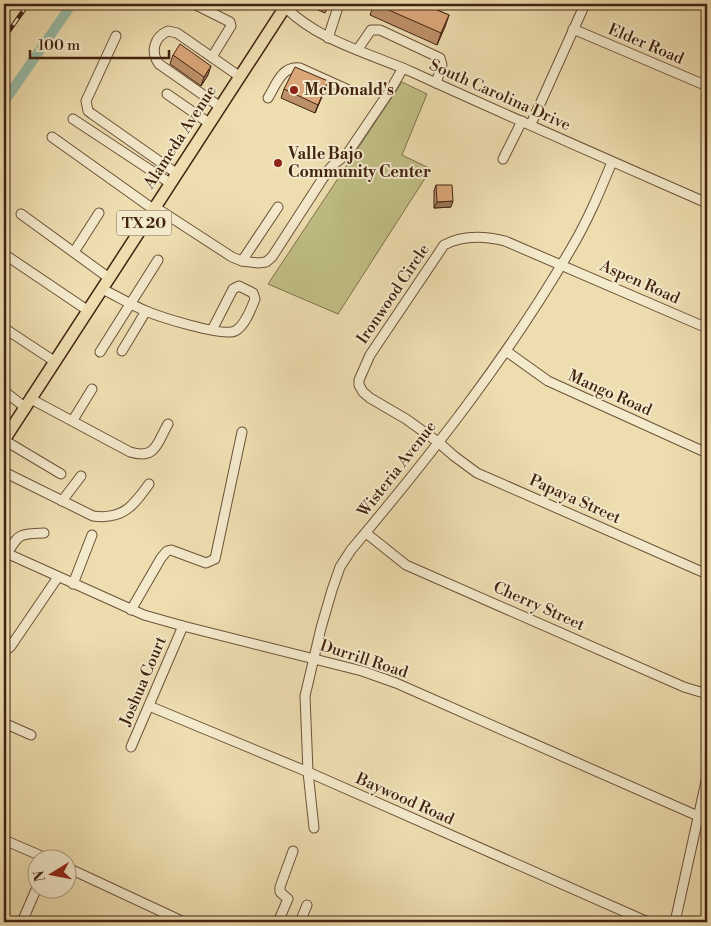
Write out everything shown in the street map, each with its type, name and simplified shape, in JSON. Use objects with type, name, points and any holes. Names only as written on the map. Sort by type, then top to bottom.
[{"type":"main road","name":"Alameda Avenue","points":[[4,440],[285,5]]},
{"type":"street","points":[[194,4],[230,22],[231,29],[212,57]]},
{"type":"street","points":[[328,38],[339,4]]},
{"type":"street","points":[[531,124],[585,4]]},
{"type":"street","name":"South Carolina Drive","points":[[285,5],[312,30],[328,38],[358,49],[531,124],[707,204]]},
{"type":"street","name":"Elder Road","points":[[574,29],[707,86]]},
{"type":"street","points":[[358,49],[371,30],[380,30],[440,58],[442,65],[436,83]]},
{"type":"street","points":[[219,106],[159,64],[154,55],[158,37],[168,31],[177,33],[239,76]]},
{"type":"street","points":[[116,36],[86,101],[86,106],[92,114],[173,178]]},
{"type":"street","points":[[268,98],[282,74],[292,66],[350,91]]},
{"type":"street","points":[[52,137],[154,208],[232,257],[242,261],[266,262],[272,258],[327,172],[347,154],[391,89],[402,68]]},
{"type":"street","points":[[167,94],[208,123]]},
{"type":"street","points":[[73,119],[173,178]]},
{"type":"street","points":[[503,159],[522,121]]},
{"type":"street","name":"Wisteria Avenue","points":[[314,828],[308,772],[305,696],[337,576],[351,550],[474,396],[506,351],[581,229],[612,162]]},
{"type":"street","points":[[242,261],[278,207]]},
{"type":"street","points":[[74,252],[99,213]]},
{"type":"street","points":[[21,214],[110,278]]},
{"type":"street","name":"Ironwood Circle","points":[[438,442],[406,419],[370,398],[361,389],[359,380],[370,355],[444,244],[464,238],[489,237],[505,241],[561,264]]},
{"type":"street","points":[[4,254],[87,310]]},
{"type":"street","points":[[100,352],[158,260]]},
{"type":"street","name":"Aspen Road","points":[[561,264],[707,328]]},
{"type":"street","points":[[102,289],[146,311],[181,323],[212,330],[233,332],[240,328],[255,300],[253,292],[239,286],[233,288],[212,330]]},
{"type":"street","points":[[122,351],[146,311]]},
{"type":"street","points":[[4,328],[54,361]]},
{"type":"street","name":"Mango Road","points":[[506,351],[548,381],[707,453]]},
{"type":"street","points":[[73,420],[92,389]]},
{"type":"street","points":[[4,391],[28,403],[73,420],[130,452],[140,455],[147,454],[154,449],[168,424]]},
{"type":"street","points":[[131,610],[161,558],[168,551],[171,550],[206,562],[215,559],[242,432]]},
{"type":"street","points":[[4,440],[61,474]]},
{"type":"street","name":"Papaya Street","points":[[438,442],[477,473],[707,574]]},
{"type":"street","points":[[4,472],[94,516],[110,516],[134,506],[149,484]]},
{"type":"street","points":[[62,501],[81,476]]},
{"type":"street","points":[[5,554],[18,537],[44,533]]},
{"type":"street","name":"Cherry Street","points":[[366,533],[406,565],[684,686],[707,694]]},
{"type":"street","points":[[73,584],[92,535]]},
{"type":"street","name":"Durrill Road","points":[[5,554],[131,610],[183,626],[314,658],[396,682],[703,818]]},
{"type":"street","points":[[4,652],[11,646],[58,577]]},
{"type":"street","name":"Joshua Court","points":[[131,747],[183,626]]},
{"type":"street","name":"Baywood Road","points":[[149,706],[308,772],[648,922]]},
{"type":"street","points":[[4,723],[30,735]]},
{"type":"street","points":[[675,922],[703,818],[707,776]]},
{"type":"street","points":[[4,840],[28,850]]},
{"type":"street","points":[[278,922],[288,900],[280,892],[280,887],[293,851]]},
{"type":"street","points":[[78,873],[184,922]]},
{"type":"street","points":[[22,922],[32,898]]},
{"type":"street","points":[[300,922],[307,905]]},
{"type":"shaded area","points":[[402,82],[427,94],[402,155],[431,169],[338,314],[268,284]]},
{"type":"building","points":[[375,4],[423,4],[449,15],[441,33]]},
{"type":"building","points":[[180,44],[211,66],[204,77],[173,55]]},
{"type":"building","points":[[295,67],[328,81],[318,105],[284,89]]},
{"type":"building","points":[[436,185],[452,185],[453,201],[437,202]]},
{"type":"waterway","points":[[4,102],[72,4]]},
{"type":"railway","points":[[4,38],[28,4]]},
{"type":"place","name":"McDonald's","points":[[294,90]]},
{"type":"place","name":"Valle Bajo Community Center","points":[[278,163]]}]
